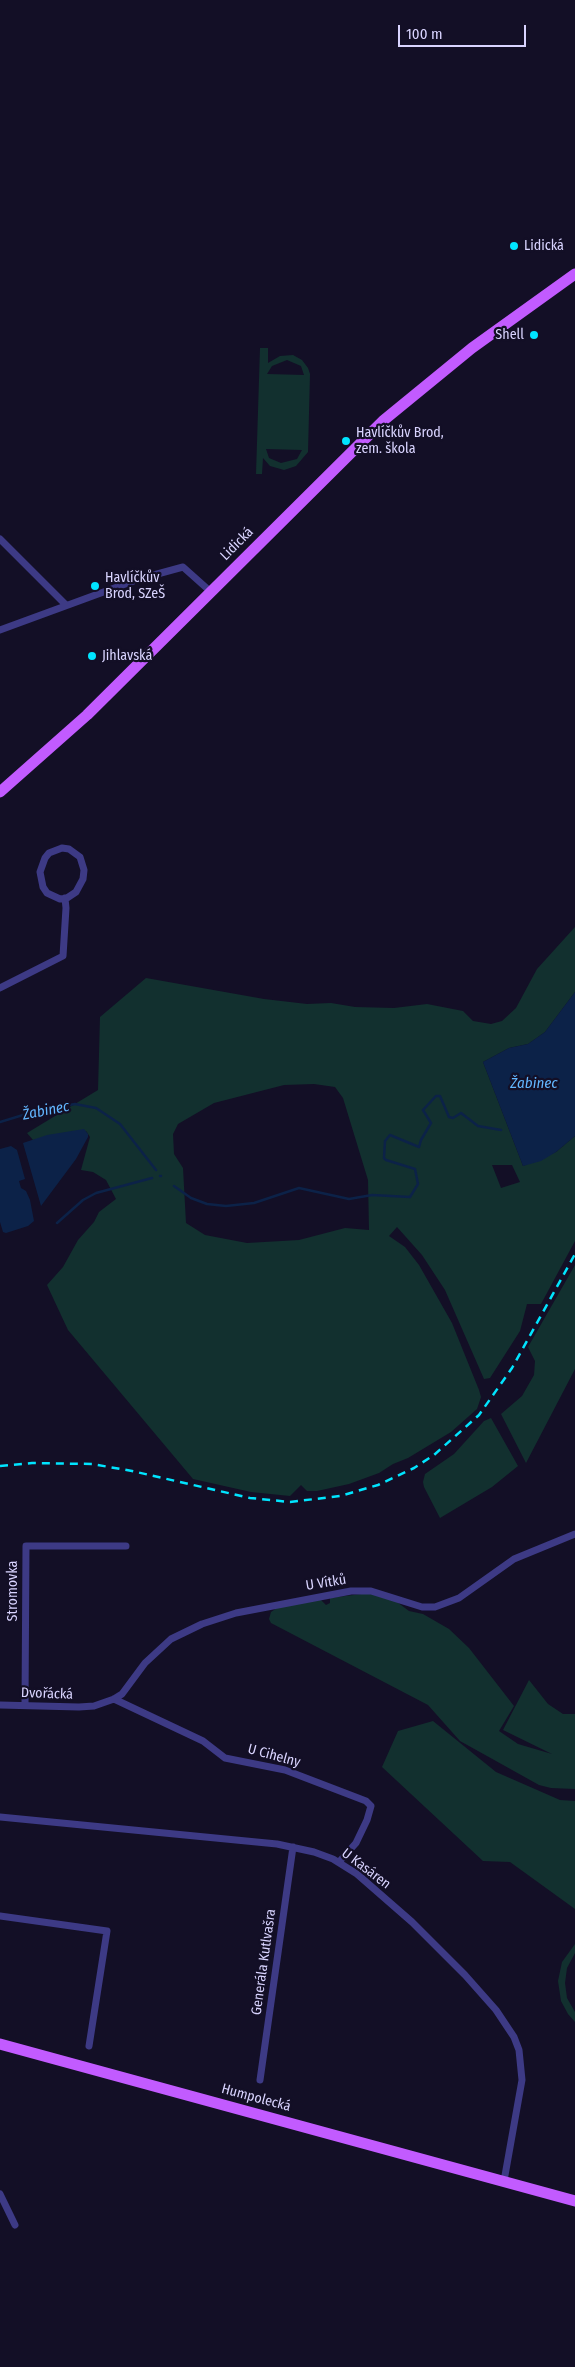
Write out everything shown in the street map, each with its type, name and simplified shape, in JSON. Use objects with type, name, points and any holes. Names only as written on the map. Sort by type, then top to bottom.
[{"type":"main road","name":"Lidická","points":[[0,792],[80,722],[384,420],[478,343],[575,274]]},
{"type":"main road","name":"Humpolecká","points":[[0,2044],[575,2201]]},
{"type":"street","points":[[0,539],[66,605]]},
{"type":"street","points":[[0,630],[139,579],[183,567],[211,592]]},
{"type":"street","points":[[62,848],[69,849],[80,857],[84,870],[80,886],[72,896],[65,898],[53,897],[47,893],[43,887],[40,872],[49,853],[62,848]]},
{"type":"street","points":[[0,988],[63,956],[65,898]]},
{"type":"street","name":"U Vítků","points":[[94,1706],[114,1700],[122,1694],[160,1647],[182,1632],[202,1624],[260,1608],[351,1591],[371,1592],[422,1607],[434,1607],[459,1598],[514,1559],[575,1534]]},
{"type":"street","name":"Stromovka","points":[[25,1705],[26,1546],[126,1546]]},
{"type":"street","name":"U Cihelny","points":[[114,1700],[203,1741],[225,1758],[285,1770],[366,1801],[371,1806],[364,1827],[356,1843],[339,1862]]},
{"type":"street","name":"Dvořácká","points":[[0,1705],[94,1706]]},
{"type":"street","name":"U Kasáren","points":[[0,1817],[277,1844],[314,1852],[339,1862],[357,1874],[466,1975],[496,2010],[514,2037],[519,2050],[522,2080],[504,2181]]},
{"type":"street","name":"Generála Kutlvašra","points":[[260,2080],[293,1847]]},
{"type":"street","points":[[0,1916],[107,1931],[89,2046]]},
{"type":"street","points":[[0,2194],[14,2225]]},
{"type":"green space","points":[[260,348],[268,348],[268,363],[280,356],[293,355],[302,360],[308,368],[310,374],[308,452],[296,466],[284,470],[270,466],[263,458],[262,474],[256,474]],"holes":[[[287,360],[301,366],[304,375],[267,374],[272,366]],[[266,449],[302,450],[297,459],[281,463],[269,458]]]},
{"type":"green space","points":[[575,927],[575,992],[545,1032],[528,1044],[509,1048],[483,1062],[523,1166],[556,1152],[575,1136],[575,1241],[541,1304],[527,1304],[520,1331],[490,1378],[484,1379],[445,1290],[422,1255],[397,1227],[389,1236],[405,1247],[419,1265],[452,1323],[479,1390],[481,1397],[477,1409],[451,1432],[408,1458],[393,1464],[379,1473],[349,1484],[317,1491],[307,1491],[301,1485],[290,1496],[251,1492],[193,1479],[68,1330],[47,1285],[63,1267],[78,1240],[94,1222],[99,1212],[116,1199],[106,1180],[93,1172],[81,1170],[90,1137],[86,1131],[33,1140],[27,1133],[98,1090],[100,1017],[146,978],[264,999],[307,1004],[331,1003],[355,1007],[394,1008],[427,1004],[463,1011],[473,1021],[491,1024],[502,1021],[516,1008],[537,969]],"holes":[[[314,1084],[335,1087],[343,1098],[368,1180],[369,1230],[345,1228],[299,1240],[247,1243],[205,1235],[186,1223],[183,1168],[174,1154],[173,1134],[178,1124],[214,1103],[284,1085]],[[492,1165],[512,1165],[520,1182],[501,1188]]]},
{"type":"green space","points":[[575,1265],[575,1369],[526,1463],[501,1414],[522,1396],[534,1375],[535,1361],[528,1347]]},
{"type":"green space","points":[[491,1418],[518,1466],[492,1487],[440,1518],[424,1487],[425,1474],[454,1454],[484,1421]]},
{"type":"green space","points":[[369,1593],[397,1602],[409,1611],[423,1614],[449,1629],[469,1648],[514,1706],[499,1731],[518,1744],[552,1754],[503,1730],[529,1680],[548,1704],[563,1714],[575,1714],[575,1789],[551,1788],[539,1785],[460,1741],[428,1705],[271,1623],[269,1619],[271,1612],[277,1608],[320,1599],[326,1605],[330,1603],[330,1598]]},
{"type":"green space","points":[[433,1721],[496,1772],[560,1800],[575,1801],[575,1909],[510,1862],[483,1861],[382,1767],[398,1731]]},
{"type":"green space","points":[[575,1944],[575,1953],[567,1968],[565,1983],[567,1998],[575,2012],[575,2022],[561,2001],[558,1981],[562,1962]]},
{"type":"water","name":"Žabinec","points":[[575,992],[575,1136],[556,1152],[541,1161],[523,1166],[483,1062],[509,1048],[528,1044],[545,1032]]},
{"type":"water","points":[[84,1129],[88,1137],[76,1159],[41,1206],[23,1143],[47,1135]]},
{"type":"water","points":[[11,1146],[17,1150],[25,1179],[19,1181],[21,1188],[26,1191],[30,1200],[34,1221],[28,1226],[6,1233],[3,1232],[0,1222],[0,1149]]},
{"type":"waterway","name":"Žabinec","points":[[174,1186],[191,1198],[207,1204],[226,1206],[254,1203],[299,1188],[349,1199],[372,1195],[410,1197],[418,1184],[415,1169],[386,1160],[384,1158],[385,1141],[390,1135],[419,1147],[431,1123],[423,1110],[436,1096],[440,1096],[449,1117],[453,1118],[461,1113],[478,1126],[501,1130]]},
{"type":"waterway","name":"Žabinec","points":[[0,1122],[36,1111],[75,1104],[96,1108],[120,1124],[156,1170]]},
{"type":"waterway","points":[[57,1223],[83,1200],[96,1193],[152,1178]]},
{"type":"railway","points":[[0,1466],[32,1463],[92,1464],[132,1471],[250,1498],[290,1502],[340,1496],[378,1485],[414,1468],[434,1455],[479,1415],[512,1368],[575,1254]]},
{"type":"place","name":"Lidická","points":[[514,246]]},
{"type":"place","name":"Shell","points":[[534,335]]},
{"type":"place","name":"Havlíčkův Brod, zem. škola","points":[[346,441]]},
{"type":"place","name":"Havlíčkův Brod, SZeŠ","points":[[95,586]]},
{"type":"place","name":"Jihlavská","points":[[92,656]]}]
